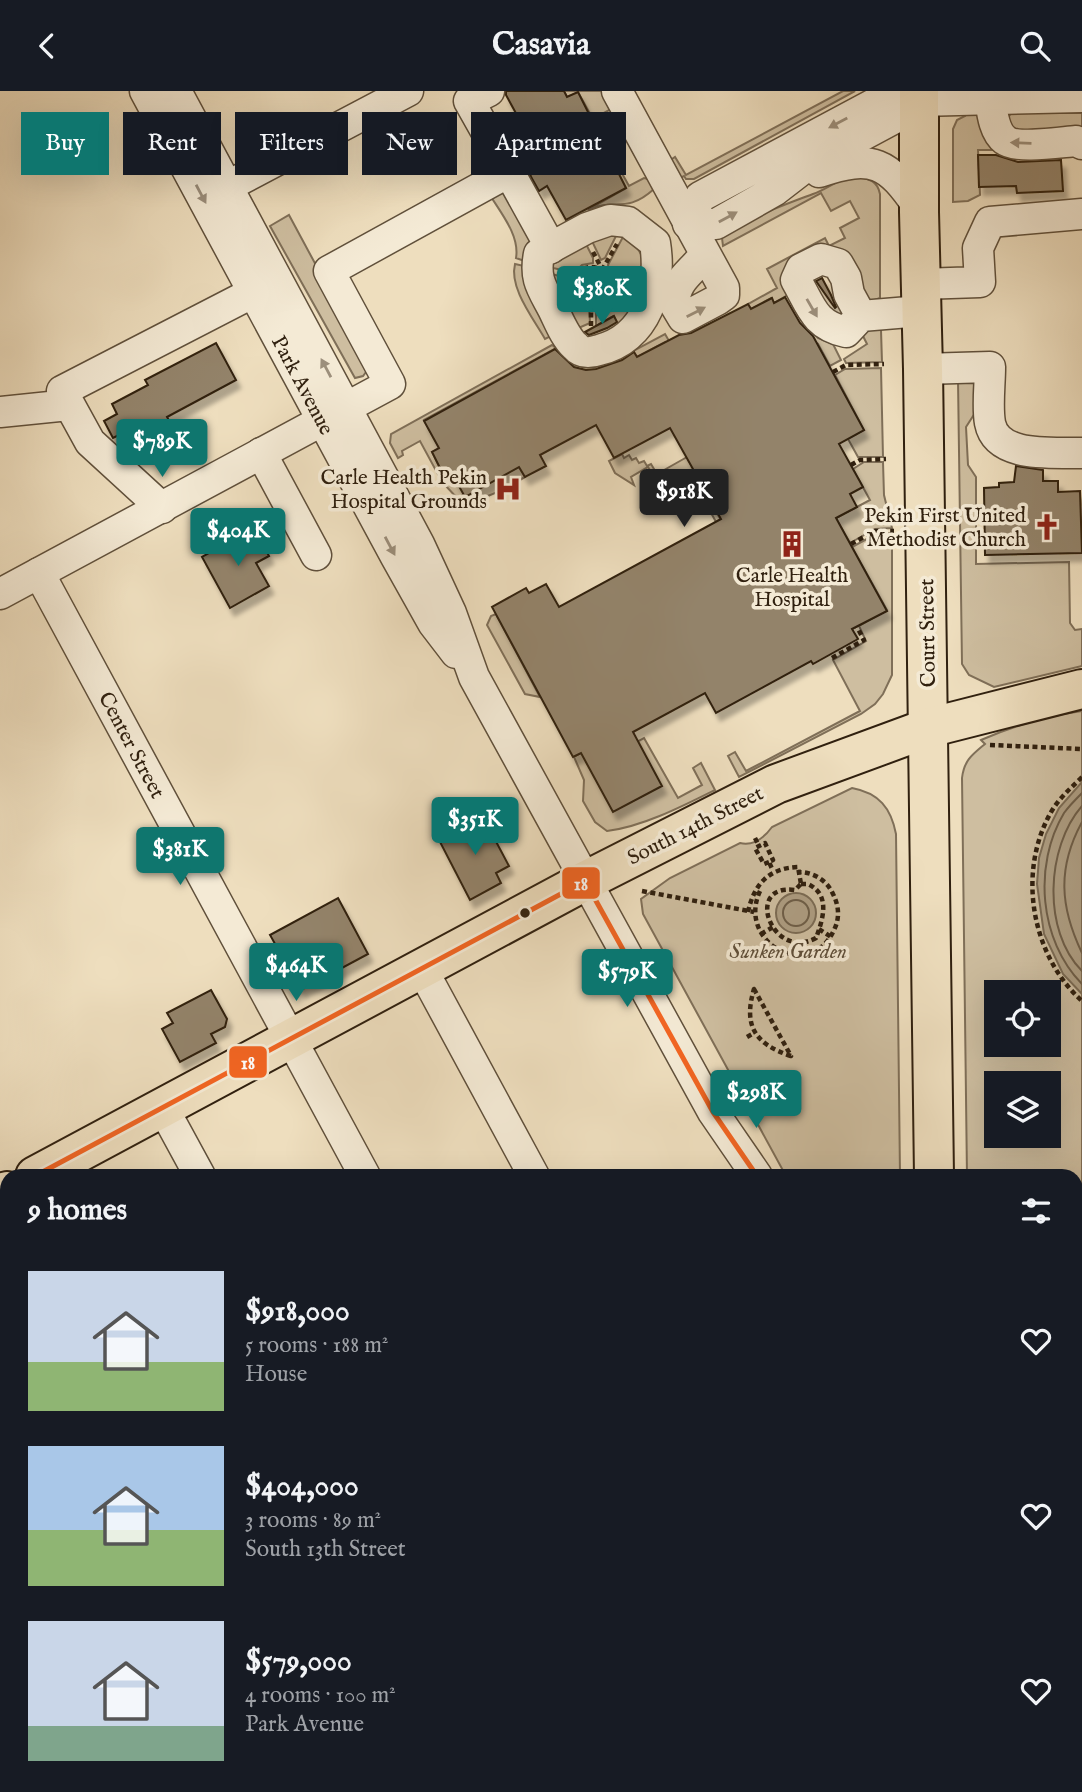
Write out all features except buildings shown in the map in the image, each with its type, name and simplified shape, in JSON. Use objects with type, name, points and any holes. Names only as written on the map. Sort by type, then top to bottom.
[{"type":"main road","name":"Court Street","points":[[914,97],[923,369],[934,1169]]},
{"type":"main road","name":"South 14th Street","points":[[49,1169],[585,881],[776,784],[928,728],[1082,689]]},
{"type":"street","name":"Park Avenue","points":[[145,91],[254,292],[419,544],[451,613],[472,672],[713,1112],[752,1169]]},
{"type":"street","name":"Park Avenue","points":[[176,91],[228,186],[335,413]]},
{"type":"street","points":[[228,186],[408,91]]},
{"type":"street","points":[[475,112],[469,101],[489,91]]},
{"type":"street","points":[[617,91],[705,254]]},
{"type":"street","points":[[688,224],[700,197],[914,97],[1082,97]]},
{"type":"street","points":[[774,191],[809,164],[914,97]]},
{"type":"street","points":[[990,99],[995,125],[1002,139],[1012,144],[1082,143]]},
{"type":"street","points":[[655,243],[688,224],[716,224],[774,191],[834,167],[855,162],[876,165],[894,174],[919,208]]},
{"type":"street","points":[[0,594],[390,384],[329,271],[504,175]]},
{"type":"street","points":[[511,175],[551,248]]},
{"type":"street","points":[[1008,221],[1028,207],[1050,199],[1082,193]]},
{"type":"street","points":[[861,316],[981,282],[978,248],[990,222],[1082,214]]},
{"type":"street","points":[[610,220],[628,222],[655,243],[658,271],[653,295],[643,319],[631,335],[609,348],[588,353],[575,347],[537,280],[540,254],[587,228],[610,220]]},
{"type":"street","points":[[162,507],[90,442],[62,391],[254,292]]},
{"type":"street","points":[[923,369],[990,367],[990,424],[999,441],[1015,450],[1082,453]]},
{"type":"street","points":[[0,412],[69,405]]},
{"type":"street","points":[[261,453],[316,555]]},
{"type":"street","name":"Center Street","points":[[39,573],[361,1169]]},
{"type":"street","points":[[422,969],[530,1169]]},
{"type":"street","points":[[163,1108],[196,1169]]},
{"type":"street","name":"Park Avenue","points":[[713,1112],[734,1169]]},
{"type":"path","points":[[603,270],[620,240]]},
{"type":"path","points":[[592,266],[603,270],[609,283],[607,295],[591,303],[580,299],[575,294],[573,283],[578,272],[592,266]]},
{"type":"path","points":[[833,372],[846,365],[884,364]]},
{"type":"path","points":[[851,465],[860,460],[886,459]]},
{"type":"path","points":[[213,551],[216,536],[255,515]]},
{"type":"path","points":[[851,544],[875,531],[894,531]]},
{"type":"path","points":[[832,658],[864,641],[857,627]]},
{"type":"path","points":[[979,745],[1082,749]]},
{"type":"path","points":[[1082,777],[1063,795],[1050,815],[1032,877],[1037,925],[1043,944],[1060,978],[1082,1001]]},
{"type":"path","points":[[755,838],[760,846]]},
{"type":"path","points":[[765,843],[773,860],[769,862],[764,864],[755,848],[765,843]]},
{"type":"path","points":[[769,862],[774,871]]},
{"type":"path","points":[[799,872],[806,872],[821,879],[833,893],[838,904],[838,923],[831,937],[813,953],[797,955],[773,947],[761,934],[751,912],[758,890],[774,871],[798,867],[801,884]]},
{"type":"path","points":[[801,884],[814,887],[821,899],[824,914],[816,938],[808,943],[798,943],[784,937],[768,921],[766,911],[772,896],[785,888],[794,890],[801,884]]},
{"type":"path","points":[[758,890],[772,896]]},
{"type":"path","points":[[642,891],[751,912]]},
{"type":"path","points":[[821,899],[833,893]]},
{"type":"path","points":[[761,934],[773,927]]},
{"type":"path","points":[[819,929],[831,937]]},
{"type":"path","points":[[797,955],[798,943]]},
{"type":"path","points":[[754,989],[791,1056],[773,1050],[754,1033],[750,1016],[754,989]]},
{"type":"path","points":[[747,1037],[754,1033]]},
{"type":"green space","points":[[564,91],[604,91],[613,108],[606,112],[589,112],[578,92],[567,97]]},
{"type":"green space","points":[[843,91],[855,91],[694,179],[686,179],[684,176],[678,179],[669,161],[675,157],[686,175]]},
{"type":"green space","points":[[964,113],[977,113],[997,150],[978,150],[980,195],[968,201],[953,202],[953,129],[957,120],[965,116]]},
{"type":"green space","points":[[1011,113],[1082,113],[1082,135],[1012,134],[1008,118]]},
{"type":"green space","points":[[619,175],[623,175],[629,186],[644,178],[648,179],[654,189],[644,197],[627,204],[597,206],[588,210],[626,188]]},
{"type":"green space","points":[[854,176],[867,179],[879,189],[880,298],[869,302],[836,255],[791,293],[774,303],[771,298],[751,309],[748,304],[777,288],[767,269],[825,238],[829,246],[845,238],[840,228],[859,218],[850,201],[831,211],[821,193],[723,246],[722,238],[766,213]]},
{"type":"green space","points":[[500,186],[529,237],[532,247],[530,263],[516,258],[512,232],[488,192]]},
{"type":"green space","points":[[289,215],[367,360],[363,376],[355,378],[270,226]]},
{"type":"green space","points":[[618,232],[605,258],[601,260],[591,239]]},
{"type":"green space","points":[[624,235],[637,248],[643,260],[641,292],[612,286],[608,265]]},
{"type":"green space","points":[[585,242],[593,263],[582,265],[574,273],[549,267],[550,263]]},
{"type":"green space","points":[[515,264],[529,267],[555,334],[545,339],[515,283]]},
{"type":"green space","points":[[547,273],[571,281],[571,290],[575,297],[589,305],[590,323],[574,330]]},
{"type":"green space","points":[[615,292],[638,297],[636,305],[619,325],[613,316],[596,326],[596,305]]},
{"type":"green space","points":[[807,324],[818,338],[833,344],[841,360],[830,366],[818,344],[796,329]]},
{"type":"green space","points":[[860,330],[881,330],[882,362],[846,363],[844,359],[867,344]]},
{"type":"green space","points":[[665,334],[672,346],[675,362],[665,342],[637,357],[633,351]]},
{"type":"green space","points":[[552,345],[556,348],[424,420],[439,448],[432,452],[444,476],[440,478],[420,441],[402,451],[403,455],[398,458],[390,443],[391,434]]},
{"type":"green space","points":[[556,348],[572,362],[580,365],[598,364],[604,375],[579,389]]},
{"type":"green space","points":[[881,368],[883,457],[858,457],[848,439],[864,430],[835,375],[845,369]]},
{"type":"green space","points":[[958,380],[974,380],[975,413],[966,427],[968,465],[976,477],[976,564],[1069,562],[1070,623],[1075,630],[1082,629],[1082,666],[994,687],[969,675],[962,664]]},
{"type":"green space","points":[[622,454],[624,458],[629,455],[632,460],[636,458],[639,463],[644,461],[647,466],[651,464],[657,474],[687,457],[724,526],[720,529],[692,479],[657,483],[648,467],[631,477],[634,485],[615,473],[609,461]]},
{"type":"green space","points":[[864,462],[883,462],[884,495],[892,528],[875,529],[850,543],[836,518],[870,500],[853,469]]},
{"type":"green space","points":[[519,467],[525,477],[493,494],[476,499],[458,499],[444,484],[455,478],[465,496]]},
{"type":"green space","points":[[892,533],[892,675],[883,694],[861,714],[739,777],[728,756],[735,752],[746,771],[860,711],[833,660],[866,641],[859,626],[887,610],[852,547],[876,534]]},
{"type":"green space","points":[[496,614],[540,697],[525,694],[487,625],[491,616]]},
{"type":"green space","points":[[1082,711],[1082,1169],[967,1169],[962,778],[967,762],[985,744],[981,740],[1005,730]]},
{"type":"green space","points":[[644,738],[678,798],[702,785],[693,768],[701,763],[715,790],[648,820],[607,831],[595,822],[583,801],[584,780],[574,757],[581,753],[633,744]]},
{"type":"green space","name":"Sunken Garden","points":[[852,788],[876,798],[891,817],[896,834],[900,1169],[782,1169],[643,914],[641,899],[670,878],[740,843],[758,840],[772,827]]},
{"type":"water","points":[[1082,782],[1082,994],[1063,974],[1044,934],[1037,884],[1039,858],[1046,834],[1059,808]]},
{"type":"water","points":[[796,893],[804,894],[810,899],[815,905],[815,921],[810,927],[804,932],[796,933],[788,932],[782,927],[777,921],[776,913],[777,905],[782,899],[788,894]]},
{"type":"transit line","name":"18","points":[[48,1169],[585,881],[713,1112],[752,1169]]},
{"type":"place","name":"Carle Health Pekin Hospital Grounds","points":[[508,489]]},
{"type":"place","name":"Pekin First United Methodist Church","points":[[1047,527]]},
{"type":"place","name":"Carle Health Hospital","points":[[792,544]]}]
